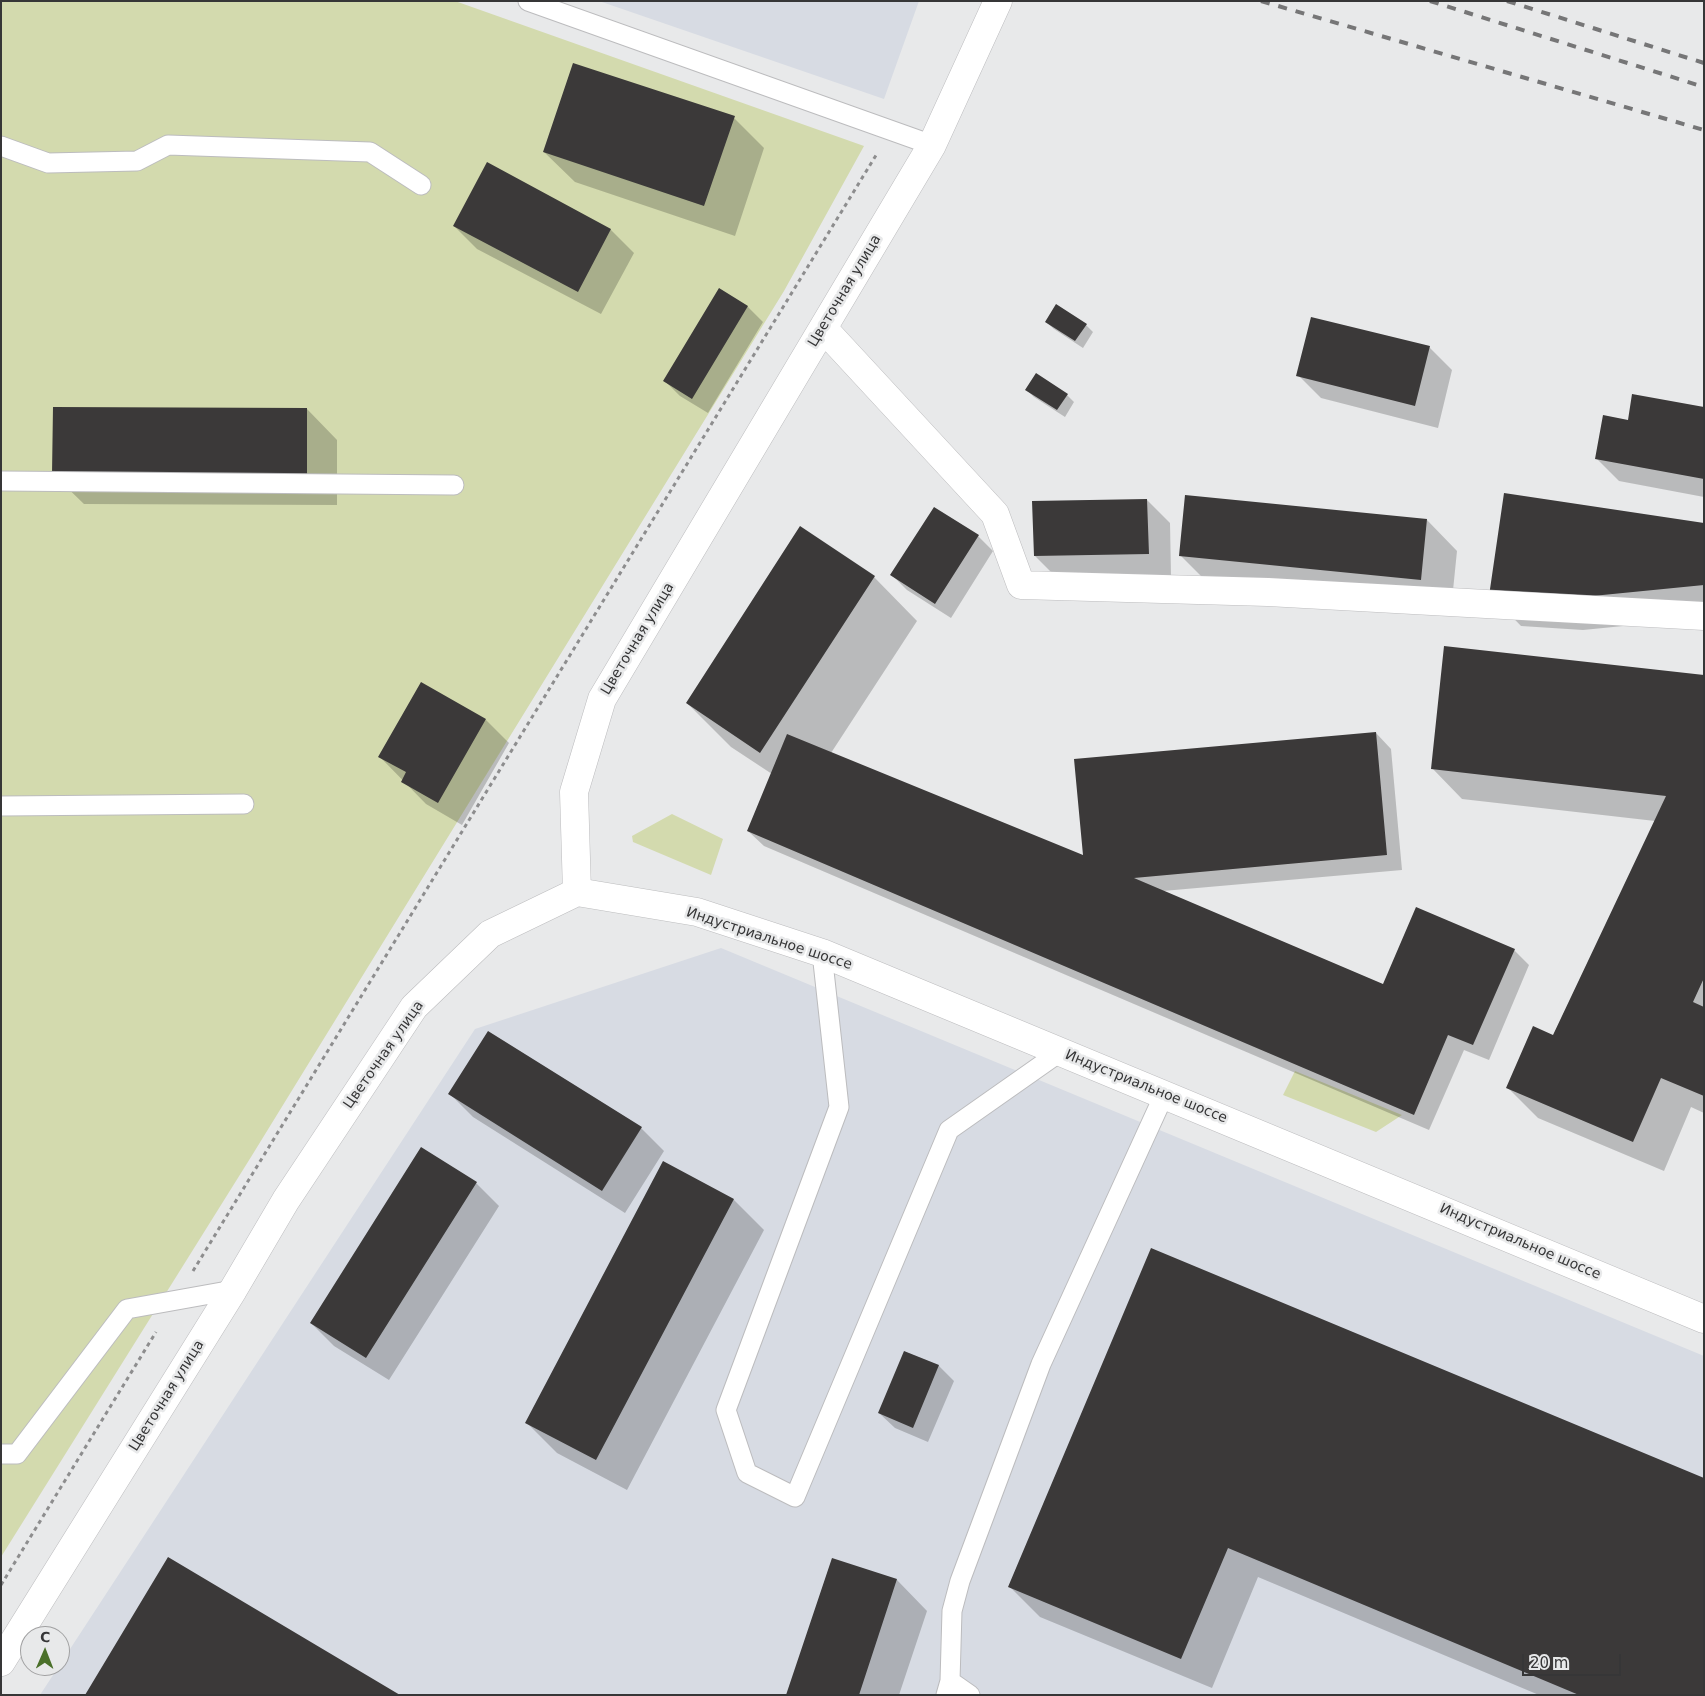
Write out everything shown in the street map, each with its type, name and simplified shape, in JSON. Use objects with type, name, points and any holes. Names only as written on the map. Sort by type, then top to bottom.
[{"type":"street","name":"Цветочная улица","points":[[1,1662],[233,1290],[286,1200],[414,1007],[490,934],[577,892],[574,792],[602,699],[932,145],[998,1]]},
{"type":"street","points":[[823,328],[995,514],[1021,585],[1268,592],[1704,616]]},
{"type":"street","name":"Индустриальное шоссе","points":[[577,892],[696,912],[822,953],[1704,1318]]},
{"type":"lane","points":[[528,1],[932,145]]},
{"type":"lane","points":[[1,146],[48,163],[137,161],[168,145],[370,152],[421,185]]},
{"type":"lane","points":[[1,481],[454,485]]},
{"type":"lane","points":[[1,806],[244,804]]},
{"type":"lane","points":[[822,953],[839,1107],[726,1410],[747,1473],[795,1498],[949,1130],[1060,1052]]},
{"type":"lane","points":[[970,1695],[948,1688],[952,1611],[963,1572],[1040,1364],[1164,1095]]},
{"type":"lane","points":[[1,1454],[17,1454],[127,1309],[233,1290]]},
{"type":"path","points":[[1,1585],[891,130]]},
{"type":"shaded area","points":[[599,1],[919,1],[884,99]]},
{"type":"shaded area","points":[[721,948],[1704,1356],[1704,1695],[40,1695],[52,1676],[70,1676],[70,1649],[475,1029]]},
{"type":"green space","points":[[1,1],[455,1],[864,146],[784,291],[251,1157],[1,1557]]},
{"type":"green space","points":[[672,814],[723,839],[711,875],[633,842],[632,836]]},
{"type":"green space","points":[[1295,1071],[1402,1115],[1376,1132],[1283,1095]]},
{"type":"building","points":[[573,63],[735,116],[704,206],[543,152]]},
{"type":"building","points":[[487,162],[611,229],[578,292],[453,226]]},
{"type":"building","points":[[719,288],[748,306],[692,399],[663,381]]},
{"type":"building","points":[[1056,304],[1087,324],[1075,341],[1045,322]]},
{"type":"building","points":[[1311,317],[1430,346],[1415,406],[1296,376]]},
{"type":"building","points":[[1036,373],[1068,394],[1057,410],[1025,390]]},
{"type":"building","points":[[1632,394],[1704,407],[1704,479],[1595,459],[1603,415],[1628,420]]},
{"type":"building","points":[[53,407],[307,408],[307,475],[52,474]]},
{"type":"building","points":[[1504,493],[1704,523],[1704,585],[1552,600],[1489,596]]},
{"type":"building","points":[[1185,495],[1427,519],[1421,580],[1179,556]]},
{"type":"building","points":[[1147,499],[1149,554],[1034,556],[1032,501]]},
{"type":"building","points":[[934,507],[979,535],[935,604],[890,575]]},
{"type":"building","points":[[800,526],[875,576],[760,753],[686,703]]},
{"type":"building","points":[[1444,646],[1704,675],[1704,978],[1693,1002],[1704,1007],[1704,1096],[1661,1078],[1633,1142],[1506,1088],[1533,1026],[1553,1035],[1666,796],[1431,769]]},
{"type":"building","points":[[421,682],[486,719],[438,803],[401,782],[406,772],[378,757]]},
{"type":"building","points":[[1376,732],[1387,855],[1134,878],[1383,984],[1416,907],[1515,949],[1473,1045],[1448,1035],[1414,1115],[747,831],[787,734],[1083,855],[1074,759]]},
{"type":"building","points":[[488,1031],[642,1127],[602,1191],[448,1094]]},
{"type":"building","points":[[421,1147],[477,1182],[366,1358],[310,1323]]},
{"type":"building","points":[[663,1161],[734,1199],[596,1460],[525,1423]]},
{"type":"building","points":[[1151,1248],[1704,1478],[1704,1695],[1579,1695],[1228,1548],[1181,1659],[1008,1587]]},
{"type":"building","points":[[904,1351],[939,1365],[913,1428],[878,1413]]},
{"type":"building","points":[[168,1557],[400,1695],[85,1695]]},
{"type":"building","points":[[832,1558],[897,1579],[859,1695],[786,1695]]},
{"type":"railway","points":[[1261,1],[1704,130]]},
{"type":"railway","points":[[1430,1],[1704,87]]},
{"type":"railway","points":[[1507,1],[1704,63]]}]
